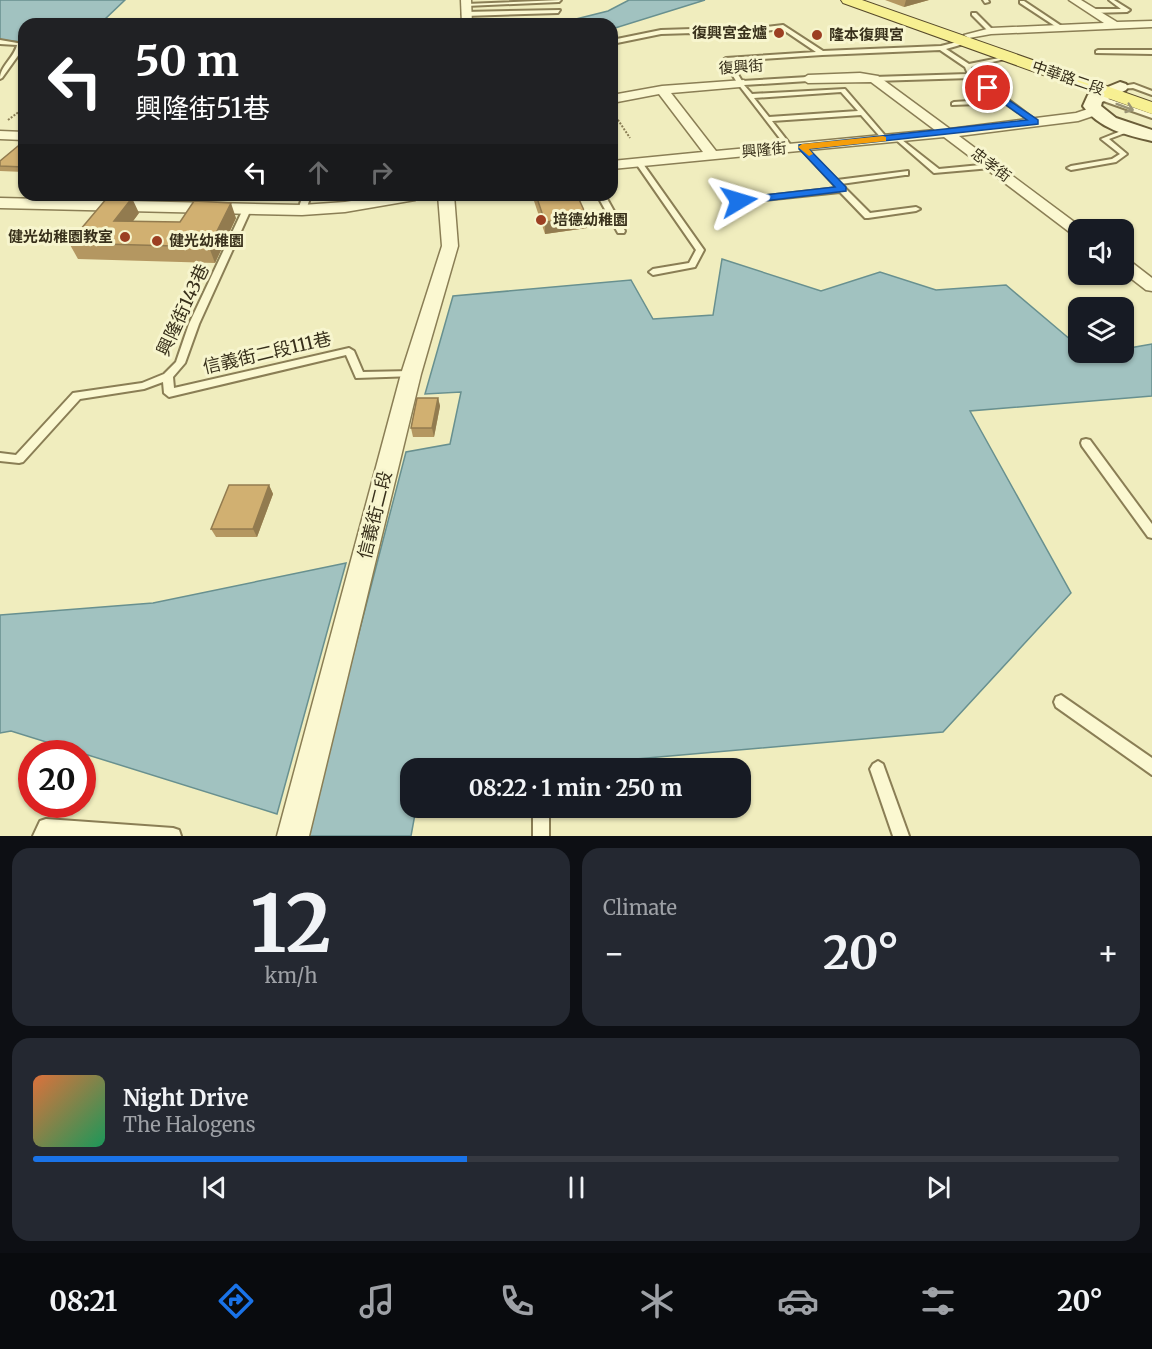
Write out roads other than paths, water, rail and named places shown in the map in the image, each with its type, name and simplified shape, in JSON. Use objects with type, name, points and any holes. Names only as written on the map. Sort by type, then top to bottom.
[{"type":"main road","name":"中華路二段","points":[[848,0],[967,38],[1105,97],[1152,108]]},
{"type":"main road","name":"中華路二段","points":[[871,0],[1105,97],[1152,99]]},
{"type":"main road","points":[[1105,97],[1102,117],[1152,136]]},
{"type":"street","points":[[1074,0],[1114,25]]},
{"type":"street","points":[[1135,24],[1152,35]]},
{"type":"street","points":[[967,38],[991,31],[1152,24]]},
{"type":"street","name":"復興街","points":[[808,79],[860,76],[874,79]]},
{"type":"street","name":"忠孝街","points":[[874,79],[1068,224]]},
{"type":"street","name":"復興街","points":[[618,98],[662,90],[740,83]]},
{"type":"street","points":[[662,90],[712,155]]},
{"type":"street","name":"興隆街","points":[[618,164],[949,133],[1078,117],[1105,97]]},
{"type":"street","points":[[0,135],[18,136]]},
{"type":"street","points":[[0,202],[153,201],[248,207],[305,202],[345,207],[380,201]]},
{"type":"street","name":"信義街二段","points":[[293,836],[411,374],[450,246],[446,201]]},
{"type":"street","points":[[1134,272],[1152,286]]},
{"type":"lane","points":[[1091,11],[1126,10],[1111,0]]},
{"type":"lane","points":[[466,11],[559,1]]},
{"type":"lane","points":[[1022,2],[1060,27]]},
{"type":"lane","points":[[466,11],[558,11]]},
{"type":"lane","points":[[974,14],[991,31]]},
{"type":"lane","points":[[618,41],[661,32],[693,31],[713,35],[783,27],[822,53]]},
{"type":"lane","points":[[916,209],[868,216],[836,182],[768,119],[740,83],[726,60],[941,48],[967,38]]},
{"type":"lane","points":[[0,42],[18,44]]},
{"type":"lane","points":[[941,48],[968,66],[972,76],[1035,122]]},
{"type":"lane","points":[[0,77],[18,51]]},
{"type":"lane","points":[[1098,52],[1152,52]]},
{"type":"lane","points":[[968,66],[1007,57]]},
{"type":"lane","points":[[874,79],[972,76]]},
{"type":"lane","name":"復興街","points":[[740,83],[808,79]]},
{"type":"lane","points":[[1105,97],[1134,86],[1152,93]]},
{"type":"lane","points":[[750,96],[843,90],[863,114],[891,138],[937,171],[991,166]]},
{"type":"lane","points":[[1105,97],[1152,116]]},
{"type":"lane","points":[[954,104],[1004,101]]},
{"type":"lane","points":[[768,119],[863,114]]},
{"type":"lane","points":[[1071,168],[1114,161],[1124,154],[1104,139],[1131,129]]},
{"type":"lane","points":[[639,162],[700,250],[692,265],[653,272]]},
{"type":"lane","points":[[836,182],[905,173]]},
{"type":"lane","points":[[739,201],[843,189]]},
{"type":"lane","points":[[604,201],[621,231]]},
{"type":"lane","name":"興隆街143巷","points":[[0,457],[19,459],[77,396],[144,386],[168,376],[180,363],[194,324],[248,207]]},
{"type":"lane","name":"信義街二段111巷","points":[[168,376],[169,393],[349,351],[360,375],[411,374]]},
{"type":"lane","points":[[1086,443],[1152,533]]},
{"type":"lane","points":[[1061,702],[1152,767]]},
{"type":"lane","points":[[878,769],[901,836]]},
{"type":"lane","points":[[541,818],[542,836]]},
{"type":"lane","points":[[41,836],[46,827],[166,836]]},
{"type":"water","points":[[0,0],[125,0],[106,18],[18,18],[18,42],[0,40]]},
{"type":"water","points":[[629,0],[705,0],[618,27],[618,18],[580,18],[608,11]]},
{"type":"water","points":[[722,259],[821,291],[880,272],[936,290],[1006,285],[1068,338],[1068,363],[1134,363],[1134,347],[1152,344],[1152,396],[970,411],[1071,593],[943,732],[647,758],[400,758],[400,818],[414,818],[411,836],[306,836],[406,452],[450,444],[461,392],[425,394],[453,296],[631,280],[653,319],[713,315]]},
{"type":"water","points":[[346,563],[277,814],[96,758],[96,740],[40,740],[11,731],[0,733],[0,615],[153,603]]},
{"type":"place","name":"復興宮金爐","points":[[779,33]]},
{"type":"place","name":"隆本復興宮","points":[[817,35]]},
{"type":"place","name":"培德幼稚園","points":[[541,220]]},
{"type":"place","name":"健光幼稚園教室","points":[[125,237]]},
{"type":"place","name":"健光幼稚園","points":[[157,241]]}]
